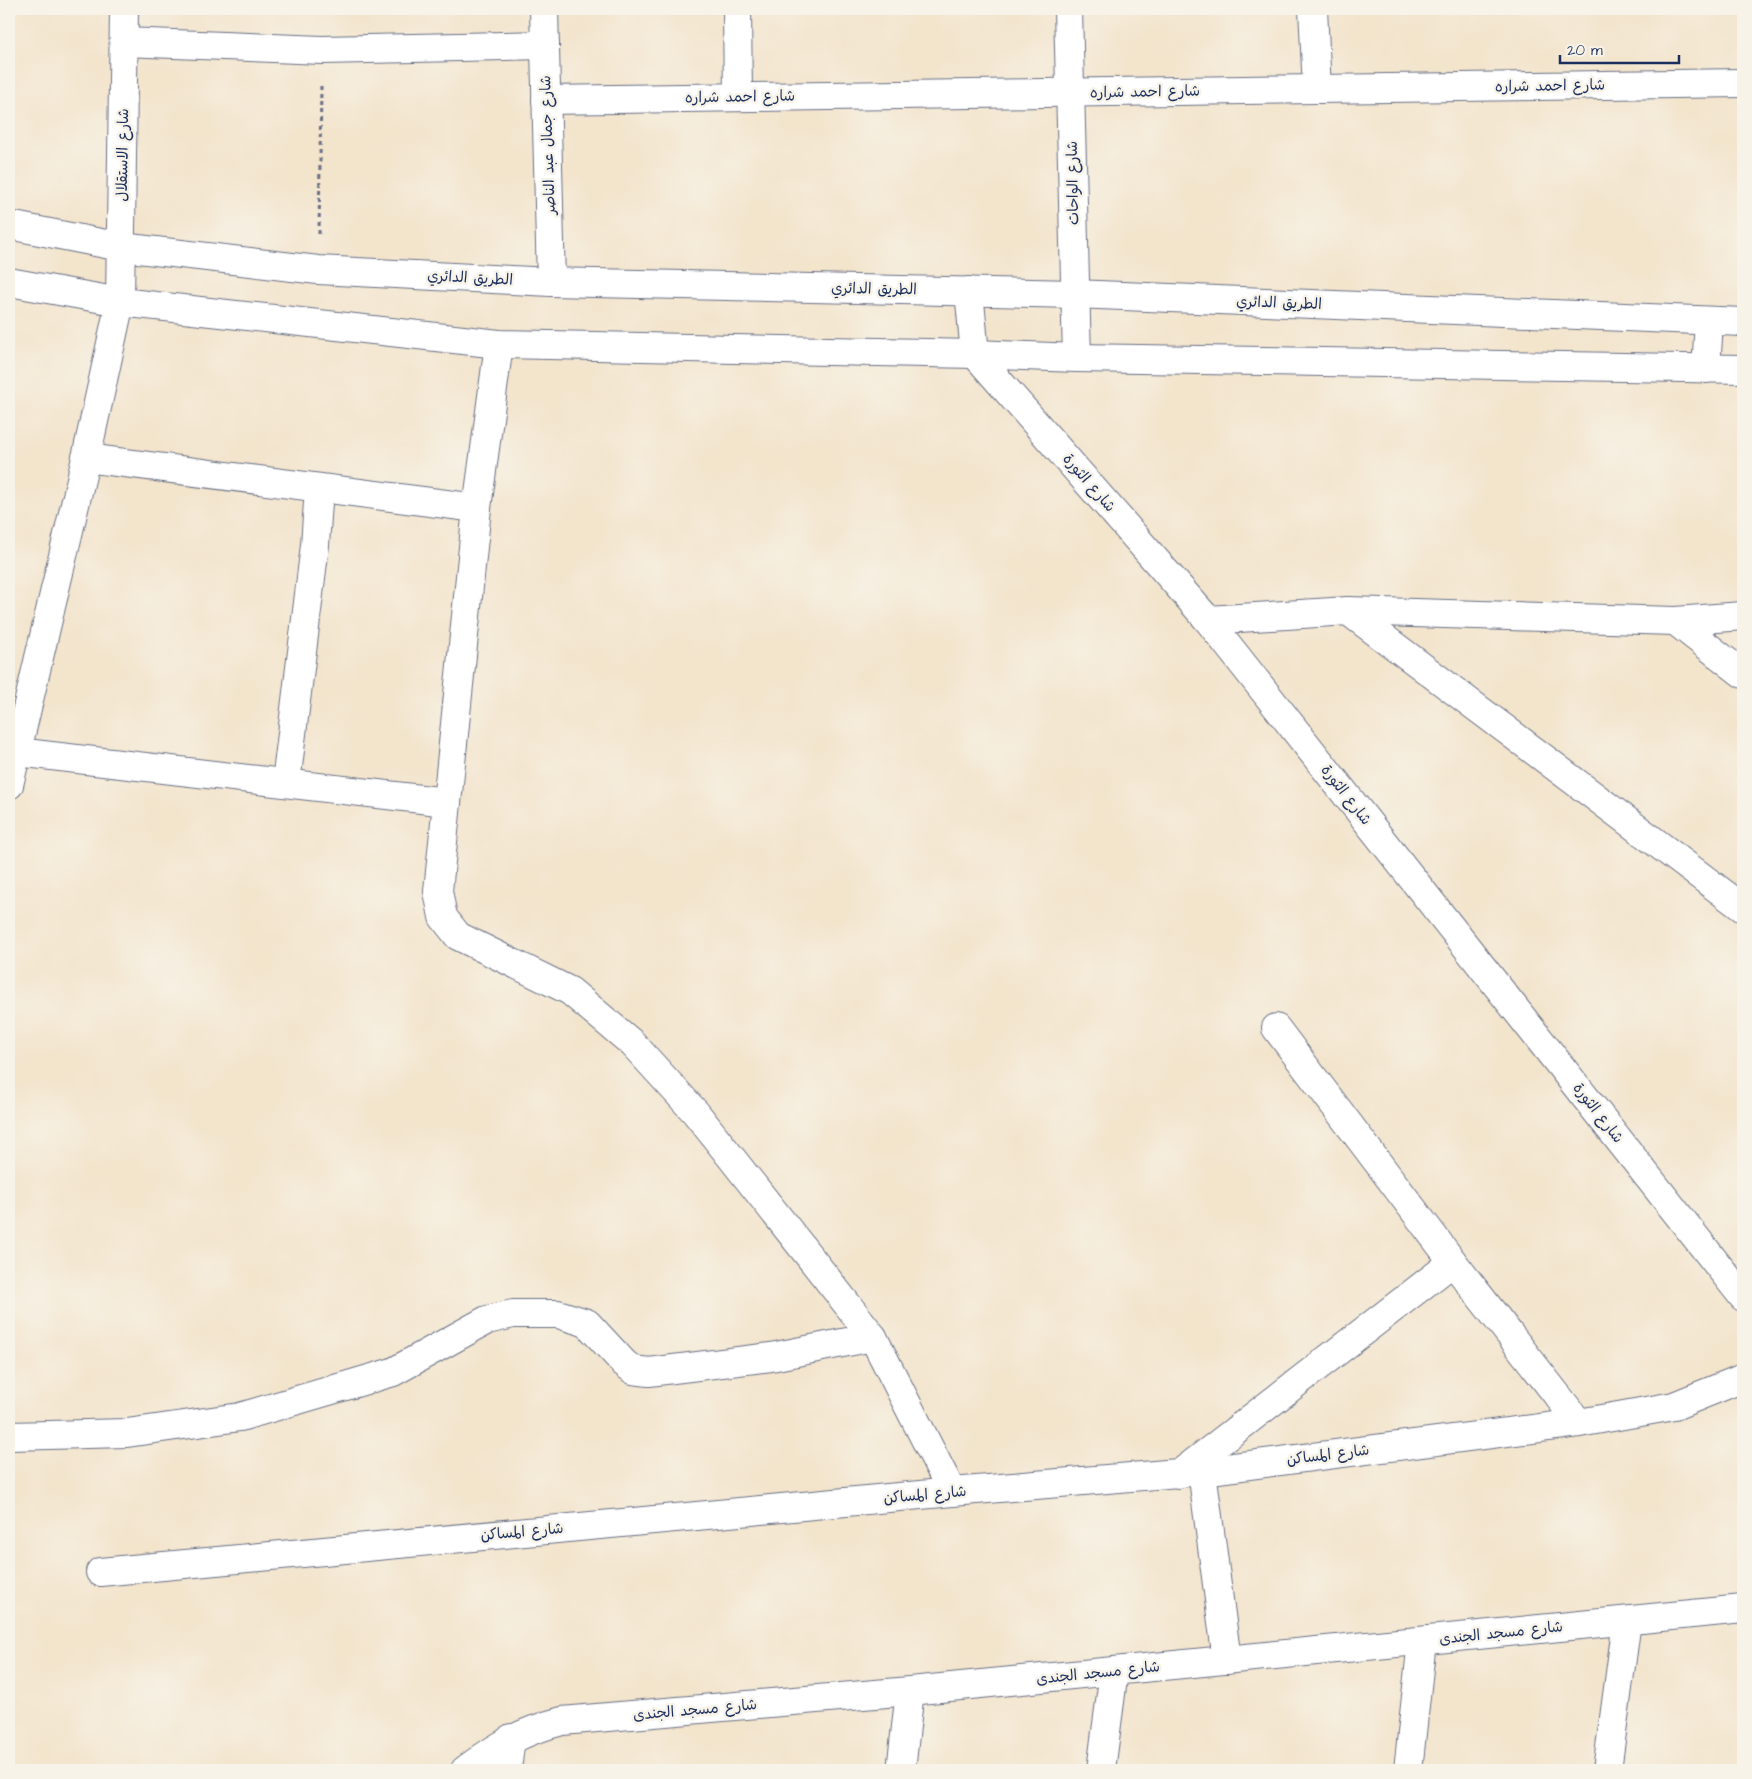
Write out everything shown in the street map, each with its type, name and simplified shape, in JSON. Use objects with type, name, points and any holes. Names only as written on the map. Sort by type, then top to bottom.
[{"type":"street","name":"شارع الاستقلال","points":[[9,785],[86,458],[120,302],[124,9]]},
{"type":"street","name":"شارع جمال عبد الناصر","points":[[544,9],[551,282]]},
{"type":"street","points":[[737,9],[738,97]]},
{"type":"street","name":"شارع الواحات","points":[[1068,9],[1077,358]]},
{"type":"street","points":[[1314,9],[1317,89]]},
{"type":"street","points":[[124,42],[322,50],[545,45]]},
{"type":"street","name":"شارع احمد شراره","points":[[546,100],[1743,83]]},
{"type":"street","name":"الطريق الدائري","points":[[9,225],[121,247],[318,270],[551,282],[1076,294],[1743,322]]},
{"type":"street","points":[[9,282],[120,302],[498,344],[975,354],[1077,358],[1743,369]]},
{"type":"street","points":[[969,291],[975,354]]},
{"type":"street","points":[[1706,369],[1709,322]]},
{"type":"street","points":[[498,344],[477,508],[438,891],[443,917],[458,936],[570,991],[633,1044],[696,1113],[873,1337],[952,1492]]},
{"type":"street","name":"شارع الثورة","points":[[975,354],[1208,620],[1738,1283]]},
{"type":"street","points":[[86,458],[477,508]]},
{"type":"street","points":[[286,783],[315,545],[319,488]]},
{"type":"street","points":[[1348,611],[1743,908]]},
{"type":"street","points":[[1208,620],[1348,611],[1675,621],[1743,616]]},
{"type":"street","points":[[1675,621],[1743,674]]},
{"type":"street","points":[[16,752],[447,802]]},
{"type":"street","points":[[1276,1028],[1453,1262],[1579,1423]]},
{"type":"street","points":[[1227,1660],[1191,1473],[1453,1262]]},
{"type":"street","points":[[9,1436],[127,1433],[240,1417],[393,1372],[487,1320],[513,1314],[558,1314],[587,1322],[624,1363],[633,1370],[649,1372],[771,1357],[873,1337]]},
{"type":"street","name":"شارع المساكن","points":[[100,1572],[952,1492],[1191,1473],[1579,1423],[1674,1406],[1743,1378]]},
{"type":"street","name":"شارع مسجد الجندى","points":[[465,1770],[511,1738],[534,1728],[562,1721],[910,1691],[1743,1609]]},
{"type":"street","points":[[1607,1770],[1627,1621]]},
{"type":"street","points":[[1408,1770],[1422,1641]]},
{"type":"street","points":[[1101,1770],[1114,1671]]},
{"type":"street","points":[[901,1770],[910,1691]]},
{"type":"street","points":[[506,1770],[511,1738]]},
{"type":"path","points":[[318,270],[322,50]]}]
